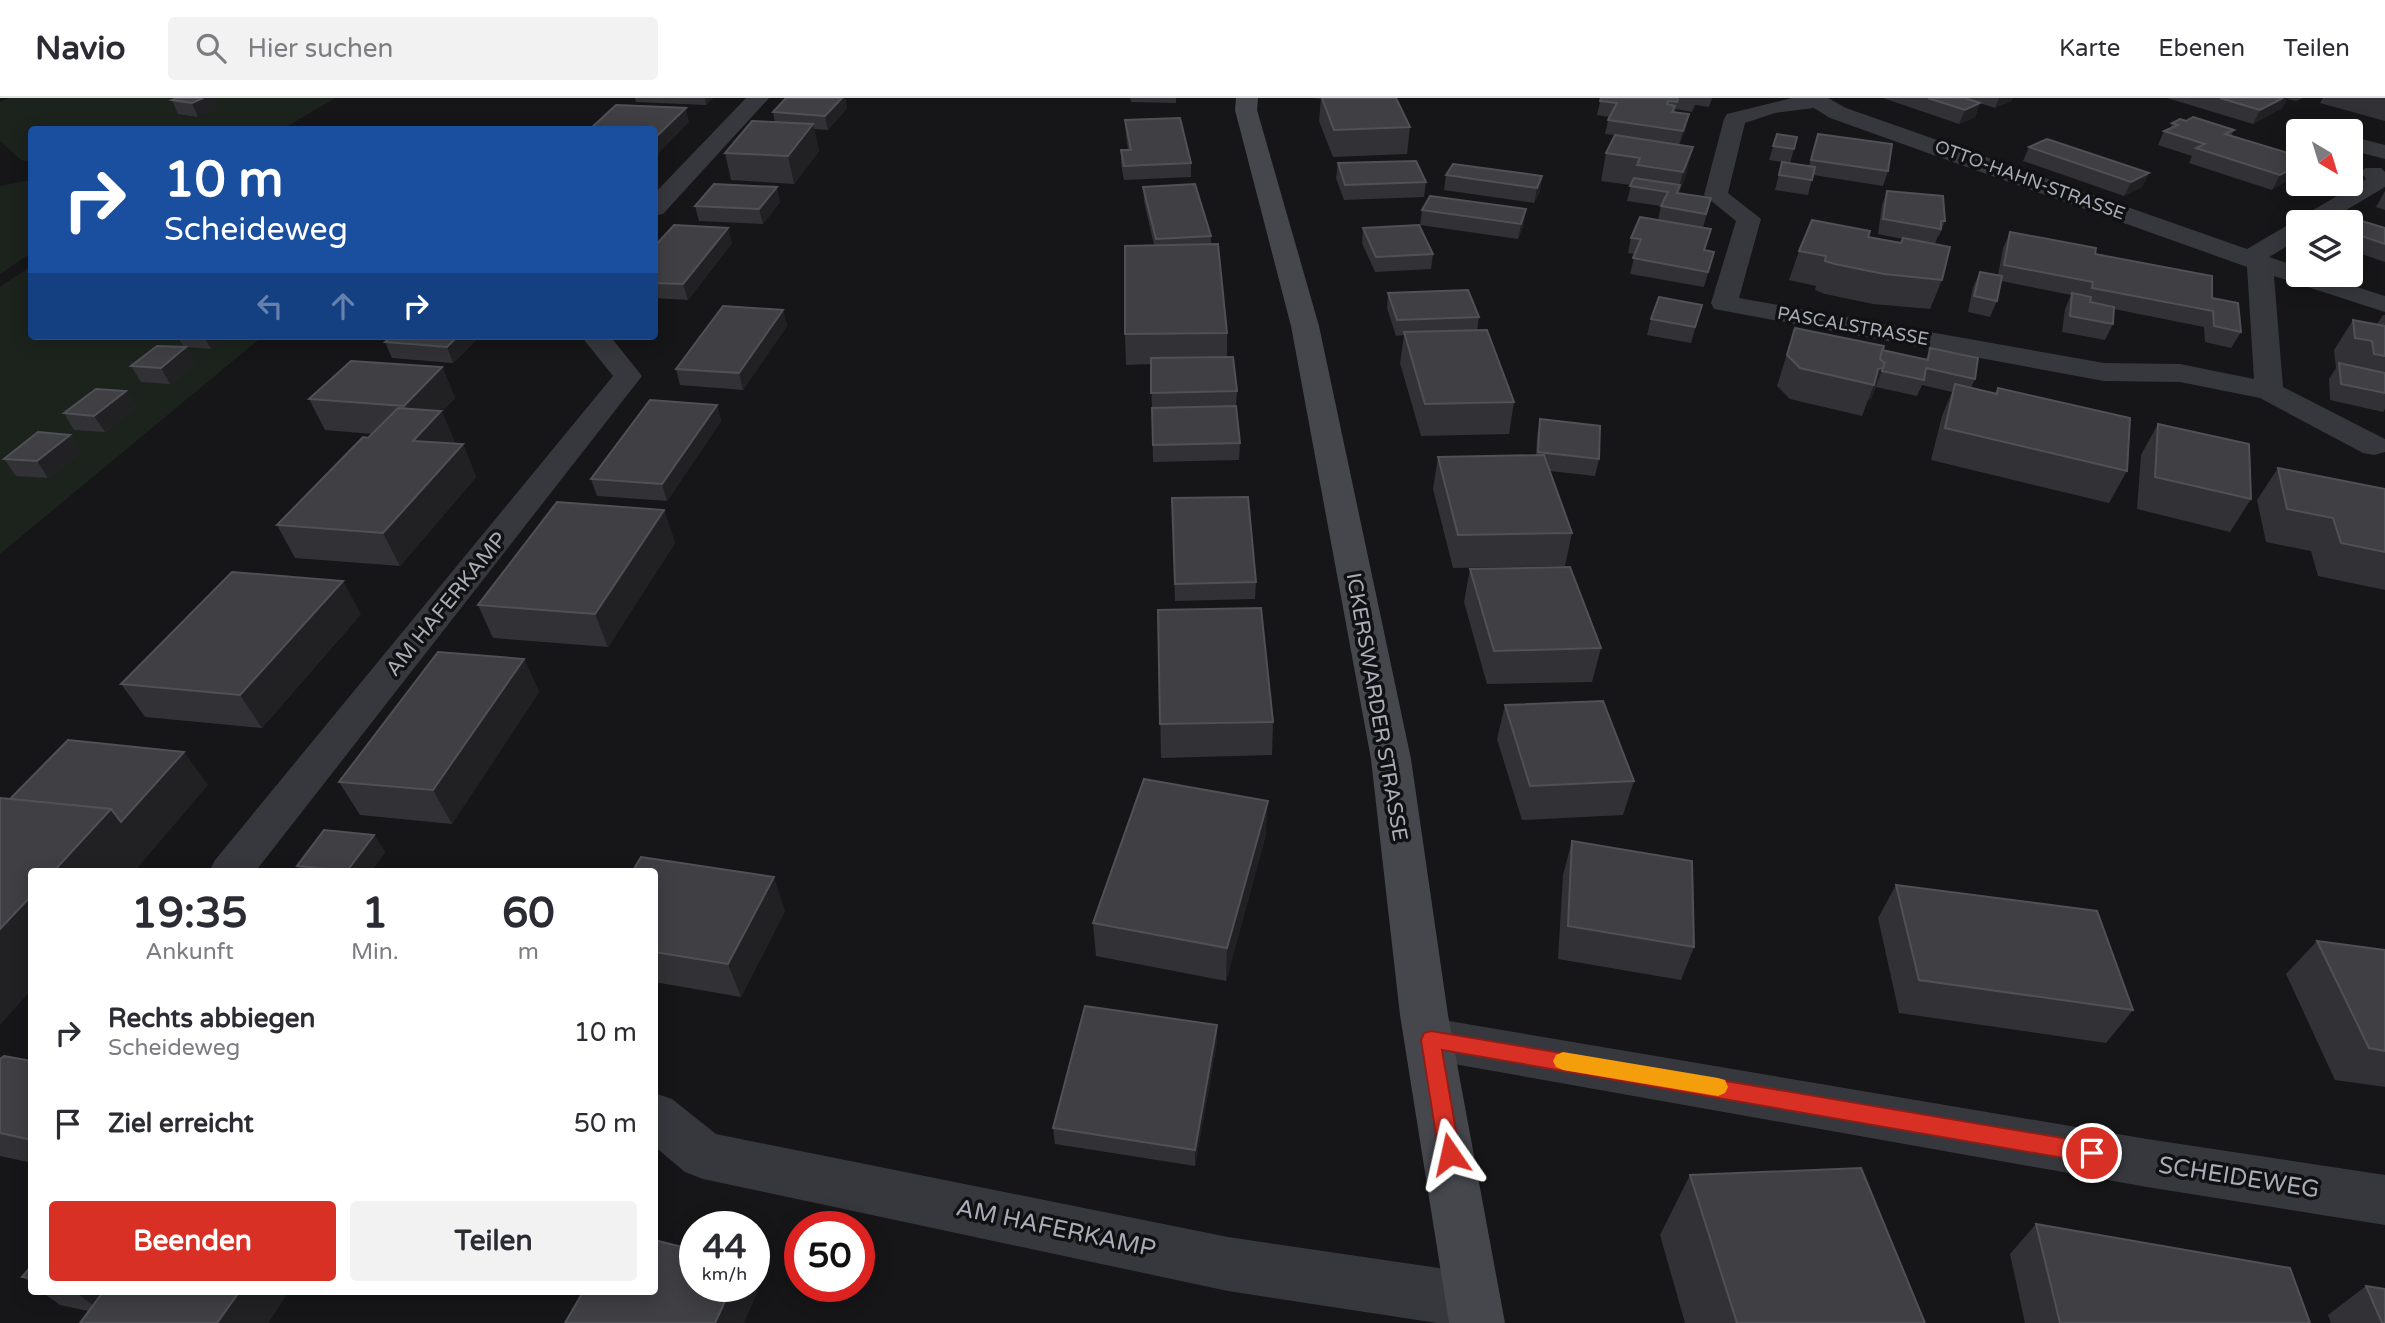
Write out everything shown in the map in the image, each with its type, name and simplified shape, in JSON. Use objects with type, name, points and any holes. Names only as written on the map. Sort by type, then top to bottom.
[{"type":"main road","name":"ICKERSWARDER STRASSE","points":[[1247,98],[1246,110],[1305,326],[1391,759],[1424,1015],[1431,1040],[1475,1312]]},
{"type":"street","points":[[658,205],[758,98]]},
{"type":"street","name":"OTTO-HAHN-STRASSE","points":[[1815,99],[1838,113],[2254,261],[2385,304]]},
{"type":"street","name":"PASCALSTRASSE","points":[[1815,99],[1772,107],[1735,119],[1722,161],[1716,195],[1749,219],[1724,303],[2104,372],[2180,373],[2269,391],[2374,446]]},
{"type":"street","points":[[2363,146],[2385,152]]},
{"type":"street","points":[[2329,210],[2380,180],[2369,172]]},
{"type":"street","points":[[2269,391],[2254,261],[2286,238]]},
{"type":"street","name":"AM HAFERKAMP","points":[[233,868],[628,376],[598,340]]},
{"type":"street","name":"SCHEIDEWEG","points":[[1431,1040],[2147,1163],[2385,1200]]},
{"type":"street","name":"AM HAFERKAMP","points":[[658,1118],[704,1154],[1228,1264],[1475,1312]]},
{"type":"shaded area","points":[[9,98],[335,98],[288,126],[28,126],[28,161],[21,160],[0,141],[0,102]]},
{"type":"shaded area","points":[[28,181],[28,255],[0,274],[0,186]]},
{"type":"shaded area","points":[[28,268],[28,340],[258,340],[0,554],[0,287]]},
{"type":"building","points":[[203,98],[192,103],[172,100]]},
{"type":"building","points":[[786,98],[842,98],[825,116],[773,112]]},
{"type":"building","points":[[1322,98],[1396,98],[1410,127],[1334,130]]},
{"type":"building","points":[[1601,98],[1678,98],[1677,102],[1668,101],[1667,104],[1675,106],[1672,112],[1689,114],[1683,131],[1608,120],[1617,103],[1600,101]]},
{"type":"building","points":[[1928,98],[1965,98],[1980,103],[1965,110]]},
{"type":"building","points":[[2220,98],[2283,98],[2260,110]]},
{"type":"building","points":[[616,105],[686,108],[658,135],[658,126],[593,126]]},
{"type":"building","points":[[2193,117],[2234,130],[2225,134],[2286,152],[2286,172],[2280,175],[2196,148],[2205,144],[2164,131],[2178,125],[2172,123],[2180,119],[2186,121]]},
{"type":"building","points":[[1180,118],[1191,163],[1124,166],[1121,150],[1131,150],[1125,120]]},
{"type":"building","points":[[752,121],[813,124],[788,156],[725,153]]},
{"type":"building","points":[[1777,134],[1797,137],[1794,149],[1773,146]]},
{"type":"building","points":[[1818,134],[1892,144],[1888,171],[1811,160]]},
{"type":"building","points":[[1615,135],[1693,147],[1683,172],[1637,165],[1640,158],[1606,153]]},
{"type":"building","points":[[2047,139],[2149,173],[2131,182],[2029,147]]},
{"type":"building","points":[[1416,161],[1426,182],[1345,185],[1338,163]]},
{"type":"building","points":[[1782,162],[1815,167],[1812,180],[1779,175]]},
{"type":"building","points":[[1453,164],[1542,176],[1537,188],[1446,175]]},
{"type":"building","points":[[1634,178],[1680,185],[1677,193],[1711,198],[1706,214],[1661,206],[1668,192],[1630,186]]},
{"type":"building","points":[[714,184],[777,187],[759,209],[695,206]]},
{"type":"building","points":[[1195,184],[1211,236],[1156,239],[1143,187]]},
{"type":"building","points":[[1887,191],[1943,196],[1945,221],[1941,221],[1941,229],[1883,219]]},
{"type":"building","points":[[1430,196],[1526,209],[1521,224],[1422,210]]},
{"type":"building","points":[[1640,217],[1711,229],[1704,250],[1714,252],[1708,272],[1633,258],[1641,239],[1631,238]]},
{"type":"building","points":[[1812,220],[1870,231],[1868,237],[1901,243],[1903,238],[1950,247],[1942,280],[1884,274],[1835,264],[1825,261],[1826,256],[1799,251]]},
{"type":"building","points":[[2363,221],[2385,228],[2385,244],[2363,236]]},
{"type":"building","points":[[674,225],[728,228],[683,284],[658,283],[658,243]]},
{"type":"building","points":[[1419,225],[1433,254],[1376,257],[1363,228]]},
{"type":"building","points":[[2010,232],[2096,248],[2095,254],[2212,276],[2212,298],[2238,303],[2241,332],[2214,326],[2213,311],[2092,288],[2093,282],[2004,265]]},
{"type":"building","points":[[1218,244],[1227,333],[1125,334],[1125,246]]},
{"type":"building","points":[[1980,272],[2002,276],[1997,301],[1974,296]]},
{"type":"building","points":[[1468,290],[1479,317],[1397,320],[1388,293]]},
{"type":"building","points":[[2072,293],[2091,297],[2090,302],[2114,307],[2113,324],[2070,316]]},
{"type":"building","points":[[1659,297],[1702,305],[1695,327],[1651,319]]},
{"type":"building","points":[[723,306],[783,310],[739,373],[676,369]]},
{"type":"building","points":[[2353,320],[2385,326],[2385,356],[2374,354],[2372,341],[2355,338]]},
{"type":"building","points":[[1795,328],[1884,346],[1880,359],[1885,363],[1883,368],[1878,369],[1874,385],[1800,368],[1787,355]]},
{"type":"building","points":[[1487,330],[1514,402],[1425,404],[1404,332]]},
{"type":"building","points":[[387,340],[454,340],[447,347],[385,342]]},
{"type":"building","points":[[157,346],[186,347],[161,368],[131,366]]},
{"type":"building","points":[[1930,348],[1978,358],[1975,379],[1926,368],[1924,380],[1882,371],[1885,363],[1880,359],[1882,350],[1928,360]]},
{"type":"building","points":[[1233,357],[1237,391],[1151,393],[1151,358]]},
{"type":"building","points":[[351,361],[442,367],[404,406],[309,399]]},
{"type":"building","points":[[2339,363],[2385,373],[2385,393],[2341,384]]},
{"type":"building","points":[[1955,384],[1997,394],[1998,388],[2130,418],[2127,471],[1945,428]]},
{"type":"building","points":[[96,389],[126,391],[94,416],[64,413]]},
{"type":"building","points":[[650,400],[717,405],[662,484],[591,479]]},
{"type":"building","points":[[1236,406],[1240,443],[1153,445],[1152,408]]},
{"type":"building","points":[[398,408],[441,411],[413,441],[463,444],[383,533],[277,525],[363,437],[368,438]]},
{"type":"building","points":[[1540,419],[1600,426],[1599,459],[1538,452]]},
{"type":"building","points":[[2158,424],[2249,444],[2251,499],[2155,477]]},
{"type":"building","points":[[38,432],[70,435],[37,461],[4,459]]},
{"type":"building","points":[[1544,455],[1572,533],[1458,535],[1438,457]]},
{"type":"building","points":[[2278,468],[2385,489],[2385,552],[2341,543],[2333,518],[2287,509]]},
{"type":"building","points":[[1248,497],[1256,582],[1175,584],[1172,498]]},
{"type":"building","points":[[557,502],[664,510],[595,614],[478,605]]},
{"type":"building","points":[[1570,567],[1601,648],[1494,651],[1470,569]]},
{"type":"building","points":[[232,572],[343,581],[240,695],[121,684]]},
{"type":"building","points":[[1261,608],[1273,722],[1160,724],[1158,610]]},
{"type":"building","points":[[438,652],[524,659],[433,790],[339,782]]},
{"type":"building","points":[[1603,701],[1634,781],[1530,786],[1505,705]]},
{"type":"building","points":[[68,740],[184,752],[121,822],[111,809],[10,799]]},
{"type":"building","points":[[1144,779],[1268,801],[1227,948],[1093,923]]},
{"type":"building","points":[[0,798],[111,809],[57,868],[28,868],[28,899],[0,929]]},
{"type":"building","points":[[324,830],[374,835],[349,868],[297,866]]},
{"type":"building","points":[[1572,841],[1692,861],[1694,947],[1568,926]]},
{"type":"building","points":[[641,857],[774,877],[728,964],[658,953],[658,868],[634,868]]},
{"type":"building","points":[[1896,885],[2097,911],[2133,1010],[1919,980]]},
{"type":"building","points":[[2317,941],[2385,950],[2385,1051],[2369,1048]]},
{"type":"building","points":[[1085,1006],[1217,1025],[1195,1150],[1053,1128]]},
{"type":"building","points":[[4,1056],[28,1060],[28,1139],[0,1133],[0,1059]]},
{"type":"building","points":[[1861,1168],[1925,1323],[1737,1323],[1690,1175]]},
{"type":"building","points":[[2036,1224],[2290,1268],[2310,1323],[2060,1323]]},
{"type":"building","points":[[658,1241],[679,1246],[679,1302],[725,1302],[715,1323],[565,1323],[581,1295],[658,1295]]},
{"type":"building","points":[[2366,1286],[2385,1289],[2385,1323],[2382,1323]]},
{"type":"building","points":[[101,1295],[237,1295],[217,1323],[80,1323]]},
{"type":"slow traffic","points":[[1563,1061],[1718,1087]]},
{"type":"route","points":[[1450,1154],[1431,1040],[1709,1085],[2092,1153]]}]
